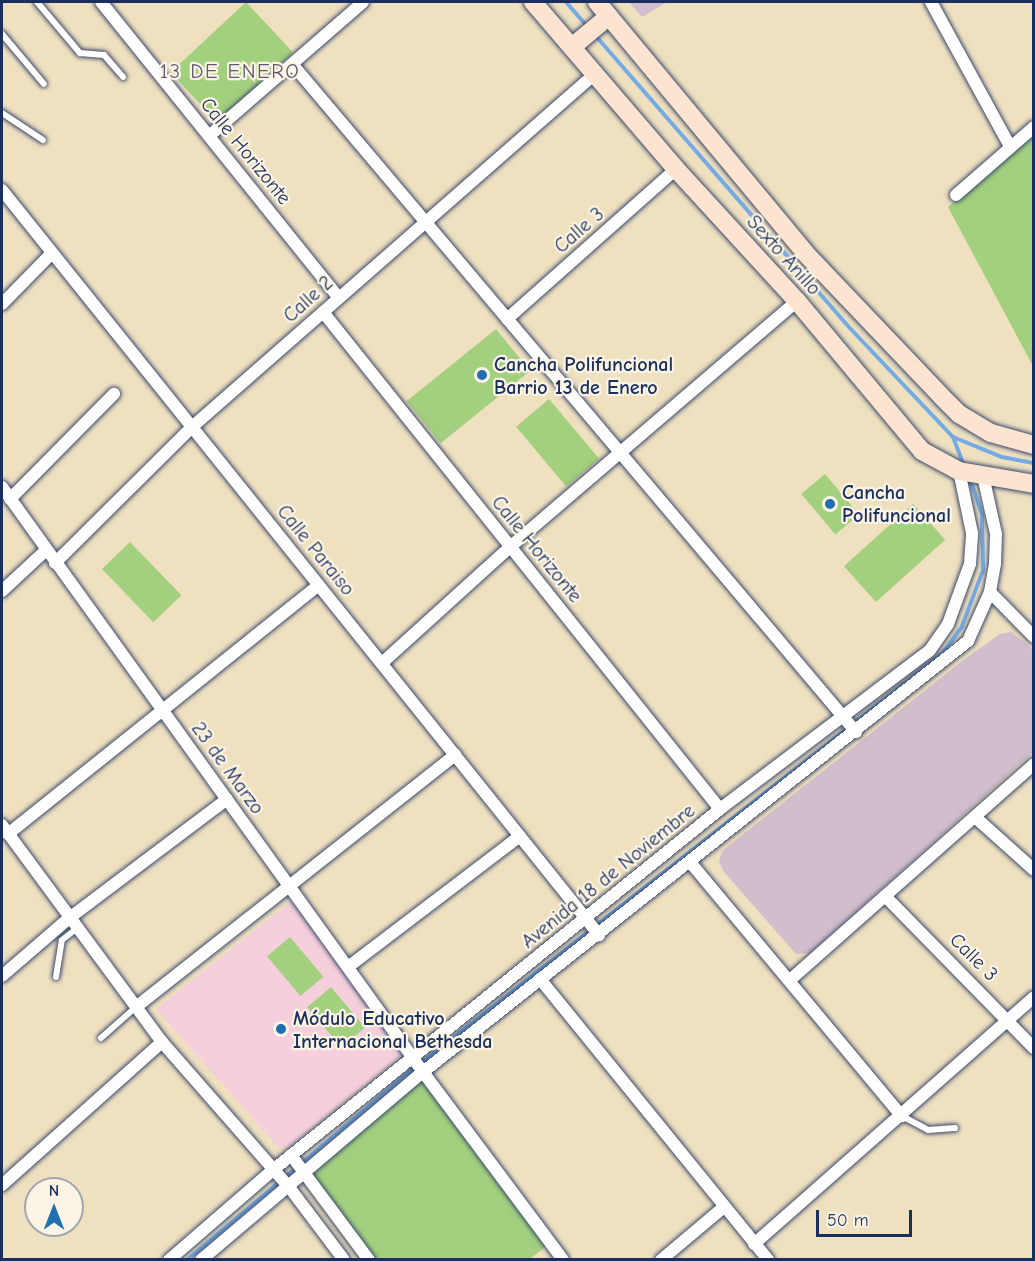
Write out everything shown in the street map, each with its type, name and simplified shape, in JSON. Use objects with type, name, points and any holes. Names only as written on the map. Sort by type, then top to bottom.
[{"type":"main road","name":"Sexto Anillo","points":[[533,2],[579,42],[596,73],[676,169],[797,301],[922,451],[959,471],[1034,484]]},
{"type":"main road","name":"Sexto Anillo","points":[[597,2],[605,20],[806,254],[942,397],[959,414],[991,433],[1034,445]]},
{"type":"main road","points":[[579,42],[605,20]]},
{"type":"street","name":"Calle Horizonte","points":[[101,2],[338,297]]},
{"type":"street","points":[[209,136],[363,2]]},
{"type":"street","points":[[930,2],[1010,146]]},
{"type":"street","points":[[293,65],[849,724]]},
{"type":"street","name":"Calle 2","points":[[55,563],[192,427],[596,73]]},
{"type":"street","points":[[956,195],[1034,127]]},
{"type":"street","name":"Calle 3","points":[[507,319],[676,169]]},
{"type":"street","name":"Calle Paraiso","points":[[2,190],[593,927]]},
{"type":"street","points":[[2,304],[52,253]]},
{"type":"street","points":[[382,663],[620,451],[797,301]]},
{"type":"street","name":"Calle Horizonte","points":[[323,312],[720,809]]},
{"type":"street","points":[[10,499],[114,394]]},
{"type":"street","name":"Avenida 18 de Noviembre","points":[[201,1260],[289,1185],[418,1064],[593,927],[690,862],[849,724],[930,650],[948,624],[964,585],[972,533],[959,471]]},
{"type":"street","name":"Avenida 18 de Noviembre","points":[[169,1260],[292,1157],[418,1064],[540,979],[720,809],[849,724],[968,641],[990,592],[996,534],[982,476]]},
{"type":"street","name":"23 de Marzo","points":[[2,487],[45,551],[563,1260]]},
{"type":"street","points":[[2,591],[45,551]]},
{"type":"street","points":[[319,585],[163,711],[5,830],[72,924],[162,1042],[274,1171],[289,1185],[344,1260]]},
{"type":"street","points":[[990,592],[1034,636]]},
{"type":"street","points":[[136,1007],[455,755]]},
{"type":"street","points":[[790,980],[1034,764]]},
{"type":"street","points":[[2,976],[72,924],[227,799]]},
{"type":"street","points":[[975,817],[1034,870]]},
{"type":"street","points":[[348,967],[520,836]]},
{"type":"street","points":[[690,862],[902,1116]]},
{"type":"street","name":"Calle 3","points":[[885,896],[1034,1048]]},
{"type":"street","points":[[540,979],[768,1260]]},
{"type":"street","points":[[754,1244],[902,1116],[1034,997]]},
{"type":"street","points":[[2,1185],[162,1042]]},
{"type":"street","points":[[292,1157],[369,1260]]},
{"type":"street","points":[[661,1260],[724,1208]]},
{"type":"lane","points":[[36,2],[80,53],[104,55],[123,77]]},
{"type":"lane","points":[[2,34],[44,84]]},
{"type":"lane","points":[[2,113],[43,140]]},
{"type":"lane","points":[[56,977],[60,944],[72,924]]},
{"type":"lane","points":[[101,1038],[136,1007]]},
{"type":"lane","points":[[902,1116],[928,1130],[955,1128]]},
{"type":"shaded area","points":[[629,2],[667,2],[642,17]]},
{"type":"shaded area","points":[[1011,632],[1033,649],[1033,752],[810,953],[796,954],[724,872],[719,862],[722,851],[966,658],[1000,634]]},
{"type":"shaded area","name":"Módulo Educativo Internacional Bethesda","points":[[293,900],[402,1048],[400,1056],[290,1146],[279,1148],[156,1009]]},
{"type":"green space","points":[[246,2],[293,52],[218,123],[171,72]]},
{"type":"green space","points":[[1033,135],[1033,366],[948,207]]},
{"type":"green space","points":[[496,329],[530,371],[441,443],[407,401]]},
{"type":"green space","points":[[549,399],[599,459],[566,486],[516,427]]},
{"type":"green space","name":"Cancha Polifuncional","points":[[825,474],[859,515],[835,535],[801,494]]},
{"type":"green space","points":[[913,504],[945,540],[876,602],[844,566]]},
{"type":"green space","points":[[130,542],[181,595],[153,622],[102,569]]},
{"type":"green space","points":[[290,937],[323,977],[300,996],[267,956]]},
{"type":"green space","points":[[331,987],[365,1028],[341,1048],[307,1007]]},
{"type":"green space","points":[[416,1073],[550,1243],[530,1259],[370,1259],[308,1178]]},
{"type":"waterway","points":[[566,2],[588,27]]},
{"type":"waterway","points":[[595,35],[847,325],[953,437],[1002,457],[1034,463]]},
{"type":"waterway","points":[[953,437],[962,461]]},
{"type":"waterway","points":[[187,1260],[411,1071],[942,654],[962,626],[983,570],[982,515],[972,485]]},
{"type":"place","name":"Cancha Polifuncional Barrio 13 de Enero","points":[[482,375]]},
{"type":"place","name":"Cancha Polifuncional","points":[[830,504]]},
{"type":"place","name":"Módulo Educativo Internacional Bethesda","points":[[281,1029]]},
{"type":"district","name":"13 DE ENERO","points":[[230,71]]}]
